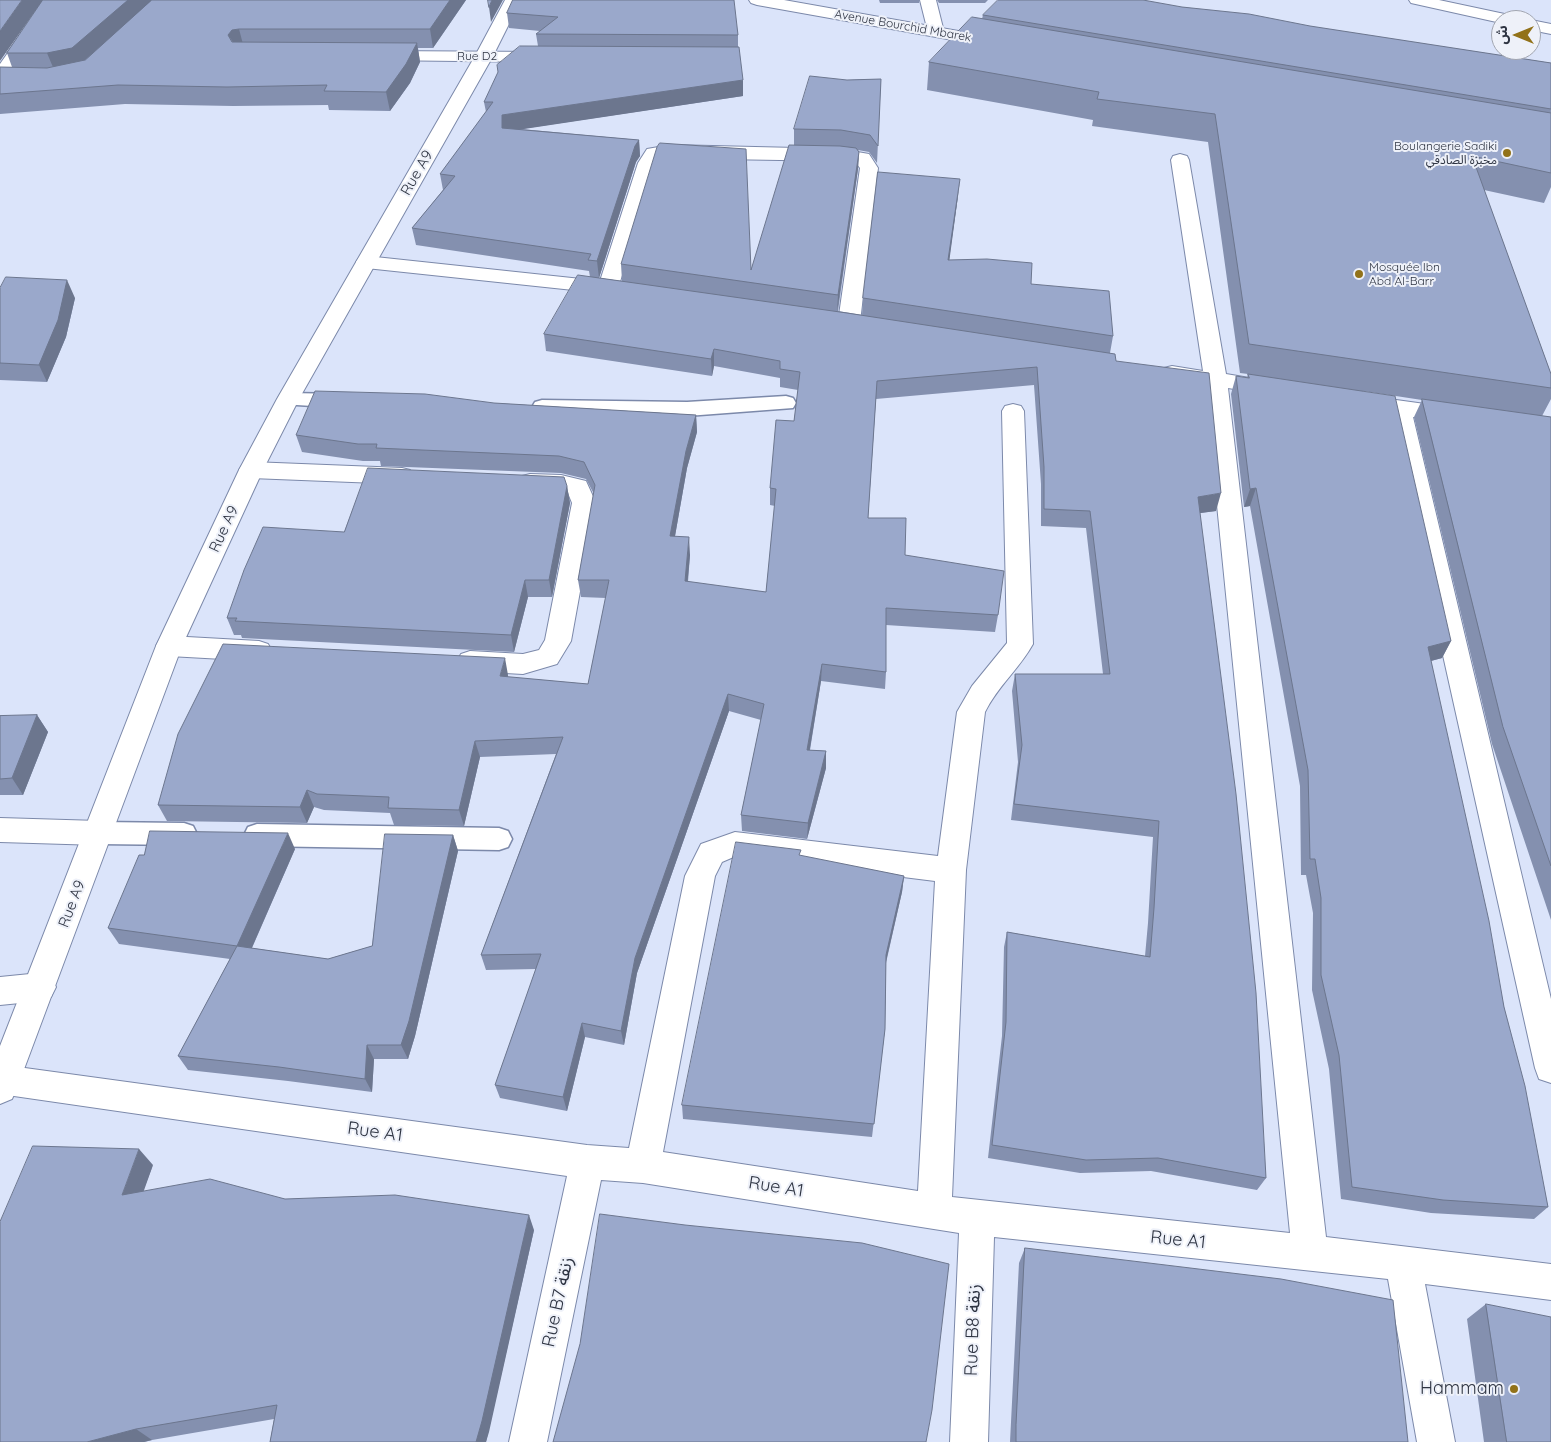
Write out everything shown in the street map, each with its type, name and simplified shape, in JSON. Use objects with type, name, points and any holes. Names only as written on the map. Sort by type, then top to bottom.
[{"type":"street","points":[[0,78],[53,0]]},
{"type":"street","name":"Rue A9","points":[[2,1084],[99,833],[168,646],[251,470],[288,399],[484,56],[513,0]]},
{"type":"street","name":"Avenue Bourchid Mbarek","points":[[757,0],[1004,44]]},
{"type":"street","points":[[928,0],[936,32]]},
{"type":"street","points":[[1417,0],[1491,16]]},
{"type":"street","name":"Rue D2","points":[[364,56],[562,57]]},
{"type":"street","points":[[0,78],[19,79]]},
{"type":"street","points":[[366,262],[617,289],[647,163],[654,153],[670,151],[831,155],[862,158],[869,168],[849,322]]},
{"type":"street","points":[[1180,160],[1216,380],[1310,1254]]},
{"type":"street","points":[[1149,370],[1293,392]]},
{"type":"street","points":[[1342,399],[1475,418]]},
{"type":"street","points":[[1399,407],[1551,1068]]},
{"type":"street","points":[[934,1211],[951,870],[971,712],[977,697],[1020,644],[1013,411]]},
{"type":"street","points":[[251,470],[421,477]]},
{"type":"street","points":[[444,660],[523,664],[548,657],[558,641],[584,503],[578,487],[561,483],[511,481]]},
{"type":"street","points":[[168,646],[287,652]]},
{"type":"street","points":[[0,830],[99,833]]},
{"type":"street","points":[[644,1166],[700,876],[712,853],[736,844],[951,870]]},
{"type":"street","points":[[0,991],[40,987]]},
{"type":"street","name":"Rue A1","points":[[2,1084],[587,1162],[644,1166],[977,1218],[1402,1263],[1551,1282]]},
{"type":"street","name":"Rue B7 زنقة","points":[[528,1442],[587,1162]]},
{"type":"street","name":"Rue B8 زنقة","points":[[969,1442],[977,1218]]},
{"type":"street","points":[[1402,1263],[1436,1442]]},
{"type":"lane","points":[[288,399],[366,402]]},
{"type":"lane","points":[[521,406],[687,409],[786,403]]},
{"type":"lane","points":[[99,833],[206,835]]},
{"type":"lane","points":[[236,835],[499,839]]},
{"type":"building","points":[[0,0],[22,0],[0,31]]},
{"type":"building","points":[[43,0],[128,0],[72,48],[47,53],[7,53]]},
{"type":"building","points":[[152,0],[450,0],[430,29],[239,29],[232,30],[228,35],[232,42],[417,43],[406,64],[386,92],[324,91],[327,85],[227,87],[118,85],[0,94],[0,67],[47,68],[85,60]]},
{"type":"building","points":[[513,0],[734,0],[738,35],[536,34],[558,17],[507,13]]},
{"type":"building","points":[[998,0],[1143,0],[1182,7],[1249,14],[1310,26],[1491,54],[1491,60],[1531,60],[1551,63],[1551,109],[983,15]]},
{"type":"building","points":[[972,17],[1551,113],[1551,173],[1472,156],[1551,374],[1551,388],[1249,344],[1215,114],[1097,99],[1099,92],[929,62]]},
{"type":"building","points":[[520,46],[739,47],[743,80],[502,115],[502,128],[639,140],[635,146],[597,261],[588,260],[591,254],[412,228],[455,176],[440,174],[493,102],[484,102],[498,72],[497,65]]},
{"type":"building","points":[[810,76],[847,80],[881,79],[878,146],[870,135],[841,130],[794,129]]},
{"type":"building","points":[[660,143],[746,149],[751,270],[789,145],[856,148],[859,152],[838,295],[621,264],[657,147]]},
{"type":"building","points":[[878,172],[960,179],[948,260],[987,259],[1032,263],[1031,284],[1109,291],[1113,336],[863,298]]},
{"type":"building","points":[[578,275],[847,313],[1115,354],[1116,361],[1209,373],[1221,493],[1198,497],[1236,794],[1256,993],[1266,1178],[1158,1158],[1086,1160],[992,1145],[1006,1022],[1007,932],[1150,957],[1154,908],[1159,821],[1014,804],[1022,745],[1015,674],[1110,674],[1090,511],[1044,509],[1044,467],[1037,367],[877,381],[868,518],[906,518],[905,555],[1004,571],[998,615],[886,608],[886,672],[822,664],[807,750],[826,751],[808,823],[741,815],[764,704],[728,694],[635,958],[621,1031],[582,1023],[563,1097],[495,1085],[541,954],[481,955],[563,737],[475,741],[459,810],[388,808],[389,797],[317,794],[307,790],[300,807],[158,805],[178,734],[223,644],[505,658],[500,676],[588,684],[609,580],[578,580],[595,485],[584,462],[559,456],[376,448],[377,444],[358,444],[296,435],[315,391],[425,394],[494,403],[696,415],[686,451],[670,536],[689,537],[685,581],[766,592],[776,489],[770,488],[776,420],[794,421],[800,372],[780,369],[780,361],[714,349],[711,359],[544,334]]},
{"type":"building","points":[[6,277],[67,280],[58,320],[39,365],[0,363],[0,288]]},
{"type":"building","points":[[1248,374],[1395,396],[1451,641],[1428,647],[1489,921],[1504,1007],[1525,1086],[1548,1207],[1443,1200],[1352,1187],[1339,1055],[1321,975],[1321,898],[1315,859],[1310,859],[1308,770],[1256,488],[1250,489],[1236,376],[1249,378]]},
{"type":"building","points":[[1422,399],[1551,417],[1551,866],[1503,727]]},
{"type":"building","points":[[368,468],[564,477],[567,486],[549,580],[525,580],[511,635],[235,621],[237,618],[227,618],[244,570],[263,527],[344,532]]},
{"type":"building","points":[[37,715],[12,778],[0,779],[0,716]]},
{"type":"building","points":[[150,831],[288,833],[237,946],[108,928],[139,855],[144,855]]},
{"type":"building","points":[[385,834],[453,835],[409,1021],[401,1045],[367,1045],[365,1079],[178,1056],[237,946],[328,959],[372,946]]},
{"type":"building","points":[[736,842],[801,850],[799,855],[904,876],[886,955],[885,1029],[874,1124],[682,1105]]},
{"type":"building","points":[[33,1146],[139,1149],[122,1195],[210,1179],[285,1199],[395,1195],[529,1215],[476,1442],[270,1442],[277,1405],[136,1429],[87,1442],[0,1442],[0,1222]]},
{"type":"building","points":[[600,1214],[685,1225],[862,1243],[949,1264],[932,1410],[926,1442],[553,1442],[580,1344]]},
{"type":"building","points":[[1025,1248],[1281,1279],[1393,1300],[1408,1442],[1016,1442]]},
{"type":"building","name":"Hammam","points":[[1486,1304],[1551,1317],[1551,1442],[1507,1442]]},
{"type":"place","name":"Boulangerie Sadiki مخبزة الصادقي","points":[[1507,153]]},
{"type":"place","name":"Mosquée Ibn Abd Al-Barr","points":[[1359,274]]},
{"type":"place","name":"Hammam","points":[[1514,1389]]}]
